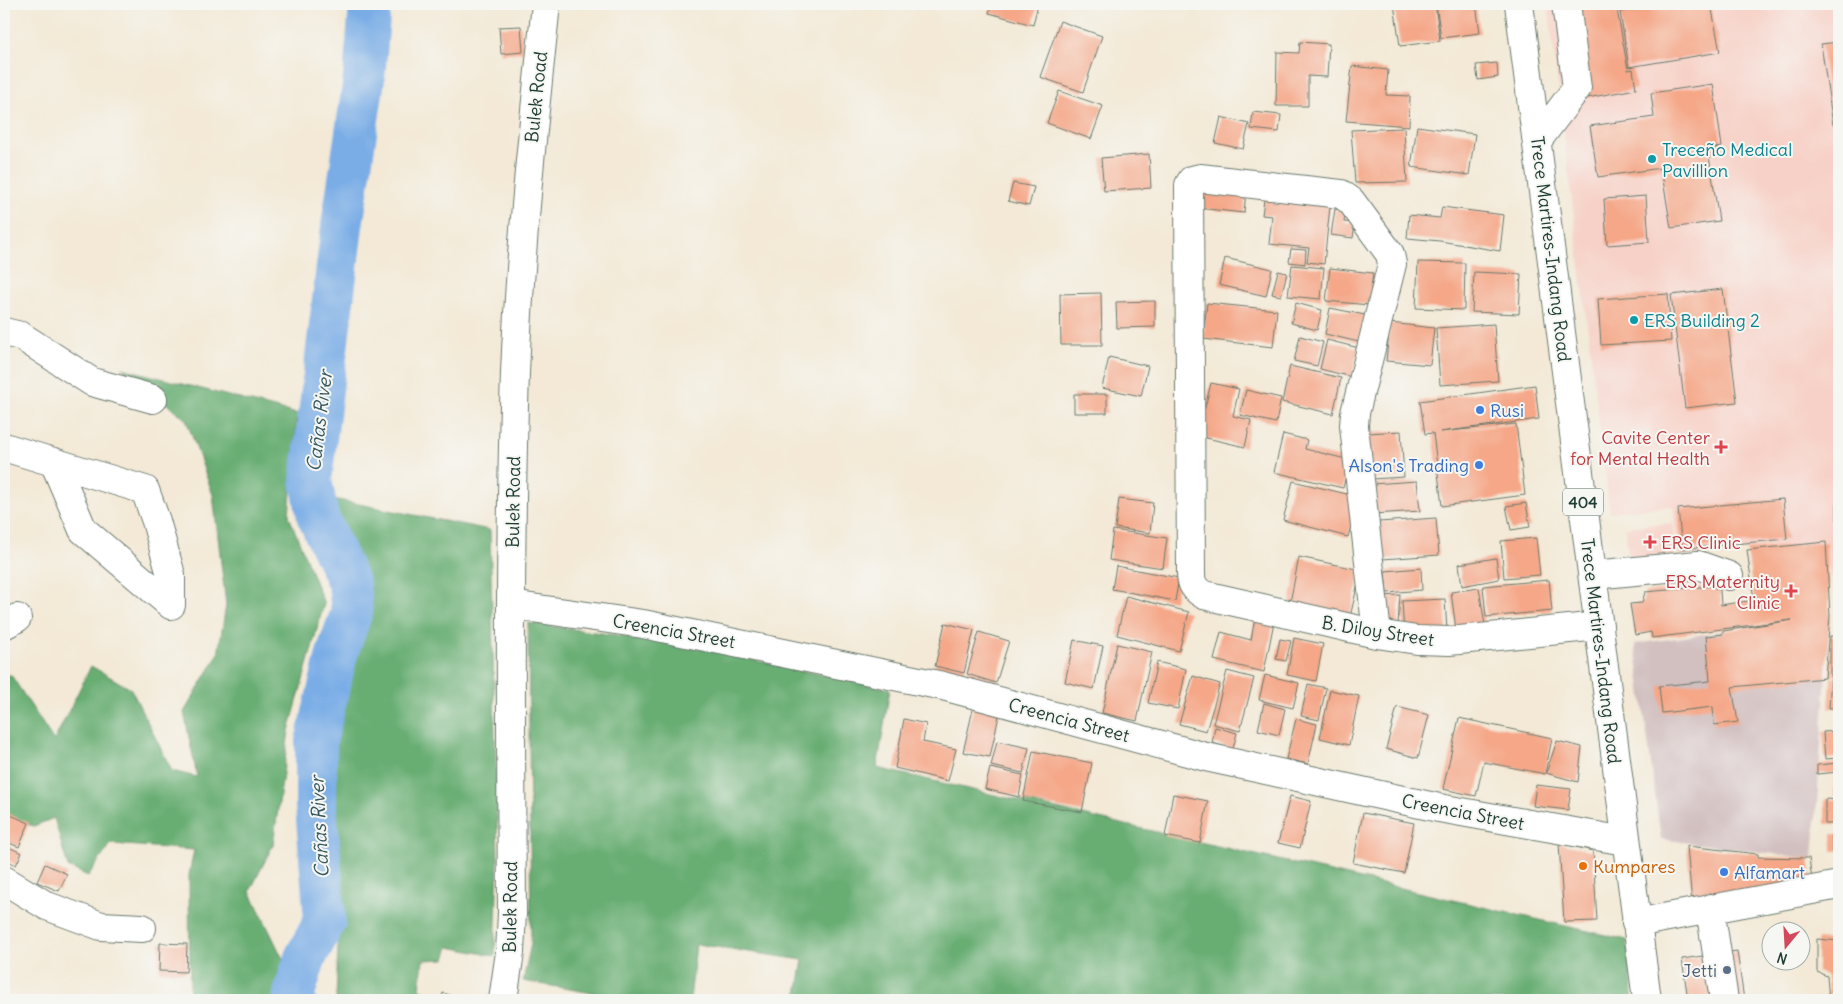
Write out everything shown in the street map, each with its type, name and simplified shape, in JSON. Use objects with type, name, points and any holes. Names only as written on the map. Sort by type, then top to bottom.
[{"type":"street","name":"Bulek Road","points":[[502,1000],[509,959],[512,913],[511,605],[515,372],[524,226],[546,4]]},
{"type":"street","name":"Trece Martires-Indang Road","points":[[1519,4],[1593,576],[1625,842],[1647,1000]]},
{"type":"street","points":[[1537,141],[1578,88],[1566,4]]},
{"type":"street","name":"B. Diloy Street","points":[[1377,634],[1354,426],[1355,412],[1392,259],[1388,249],[1351,201],[1341,194],[1200,178],[1192,180],[1189,185],[1191,574],[1193,586],[1197,591],[1204,595],[1377,634],[1425,640],[1449,641],[1598,626]]},
{"type":"street","points":[[4,332],[21,336],[92,382],[153,400]]},
{"type":"street","points":[[4,447],[54,462],[146,490],[171,575],[171,605],[83,530],[54,462]]},
{"type":"street","points":[[1593,576],[1698,565],[1729,576]]},
{"type":"street","name":"Creencia Street","points":[[511,605],[643,624],[934,684],[1215,759],[1439,808],[1625,842]]},
{"type":"street","points":[[4,880],[47,906],[101,926],[142,928]]},
{"type":"street","points":[[1636,923],[1839,885]]},
{"type":"street","points":[[1710,908],[1724,1000]]},
{"type":"shaded area","points":[[1548,4],[1839,4],[1839,577],[1830,578],[1826,542],[1679,556],[1673,506],[1610,512]]},
{"type":"shaded area","name":"ERS Clinic","points":[[1672,523],[1675,557],[1629,562],[1625,527]]},
{"type":"shaded area","points":[[1830,616],[1813,859],[1661,839],[1635,644]]},
{"type":"green space","points":[[122,368],[297,414],[289,516],[324,604],[289,731],[273,845],[250,891],[283,959],[281,1000],[190,1000],[189,875],[194,850],[111,844],[88,876],[68,867],[54,818],[34,826],[4,818],[4,675],[11,675],[54,741],[91,666],[131,689],[172,771],[197,777],[184,712],[218,655],[226,605],[213,495],[186,419]]},
{"type":"green space","points":[[328,498],[490,530],[498,859],[495,956],[449,947],[445,959],[423,960],[420,989],[436,995],[435,1000],[336,1000],[338,944],[329,814],[327,743],[361,630],[363,585]]},
{"type":"green space","points":[[528,623],[668,642],[890,689],[877,768],[1627,940],[1633,1000],[796,1000],[803,960],[696,944],[690,1000],[633,1000],[523,981],[531,944]]},
{"type":"building","points":[[991,4],[1038,4],[1033,25],[989,13]]},
{"type":"building","points":[[1394,4],[1435,4],[1440,41],[1400,46]]},
{"type":"building","points":[[1436,4],[1476,4],[1480,33],[1441,38]]},
{"type":"building","points":[[1570,4],[1616,4],[1628,70],[1633,69],[1636,89],[1587,98]]},
{"type":"building","points":[[1669,4],[1711,4],[1720,52],[1629,67],[1620,12]]},
{"type":"building","points":[[1060,21],[1102,36],[1083,92],[1040,77]]},
{"type":"building","points":[[521,26],[523,52],[501,54],[499,27]]},
{"type":"building","points":[[1300,42],[1329,44],[1327,77],[1308,76],[1308,106],[1276,106],[1277,52],[1299,53]]},
{"type":"building","points":[[1839,42],[1839,124],[1833,125],[1821,44]]},
{"type":"building","points":[[1497,63],[1498,77],[1478,80],[1476,65]]},
{"type":"building","points":[[1352,66],[1388,70],[1386,95],[1410,96],[1409,126],[1346,121]]},
{"type":"building","name":"Treceño Medical Pavillion","points":[[1713,84],[1722,147],[1708,149],[1719,221],[1671,228],[1661,168],[1598,177],[1590,126],[1654,117],[1651,93]]},
{"type":"building","points":[[1059,91],[1103,106],[1091,139],[1047,123]]},
{"type":"building","points":[[1253,112],[1281,115],[1279,132],[1251,129]]},
{"type":"building","points":[[1221,117],[1249,124],[1243,149],[1215,143]]},
{"type":"building","points":[[1417,126],[1475,134],[1469,175],[1411,167]]},
{"type":"building","points":[[1404,128],[1407,182],[1355,183],[1351,130]]},
{"type":"building","points":[[1149,154],[1151,188],[1104,191],[1101,158]]},
{"type":"building","points":[[1013,183],[1034,187],[1029,206],[1008,201]]},
{"type":"building","points":[[1199,186],[1246,191],[1244,213],[1197,208]]},
{"type":"building","points":[[1265,192],[1330,206],[1324,264],[1307,262],[1309,248],[1269,244],[1272,216],[1262,215]]},
{"type":"building","points":[[1646,196],[1649,242],[1607,245],[1604,199]]},
{"type":"building","points":[[1442,207],[1504,215],[1500,251],[1440,241],[1407,238],[1409,215],[1440,218]]},
{"type":"building","points":[[1335,209],[1346,211],[1344,222],[1355,223],[1353,238],[1331,235]]},
{"type":"building","points":[[1291,249],[1306,250],[1305,264],[1289,262]]},
{"type":"building","points":[[1225,258],[1272,269],[1266,296],[1219,285]]},
{"type":"building","points":[[1418,262],[1465,263],[1464,310],[1416,308]]},
{"type":"building","points":[[1292,265],[1324,268],[1321,299],[1288,296]]},
{"type":"building","points":[[1330,268],[1373,273],[1369,305],[1326,301]]},
{"type":"building","points":[[1278,271],[1287,273],[1281,296],[1272,294]]},
{"type":"building","points":[[1474,272],[1521,274],[1519,314],[1472,312]]},
{"type":"building","points":[[1723,289],[1737,402],[1685,408],[1671,295]]},
{"type":"building","points":[[1101,293],[1102,345],[1061,345],[1060,294]]},
{"type":"building","name":"ERS Building 2","points":[[1668,294],[1671,341],[1601,345],[1598,299]]},
{"type":"building","points":[[1155,301],[1155,327],[1117,328],[1116,302]]},
{"type":"building","points":[[1207,303],[1277,310],[1273,347],[1203,339]]},
{"type":"building","points":[[1296,303],[1322,310],[1317,330],[1291,323]]},
{"type":"building","points":[[1330,308],[1365,315],[1359,342],[1325,334]]},
{"type":"building","points":[[1390,323],[1434,328],[1430,365],[1386,361]]},
{"type":"building","points":[[1494,324],[1498,381],[1440,385],[1436,328]]},
{"type":"building","points":[[1300,336],[1323,342],[1317,366],[1294,361]]},
{"type":"building","points":[[1327,340],[1359,348],[1352,377],[1320,369]]},
{"type":"building","points":[[1109,357],[1148,366],[1141,396],[1102,388]]},
{"type":"building","points":[[1290,366],[1341,378],[1333,414],[1282,402]]},
{"type":"building","points":[[1211,383],[1239,389],[1233,416],[1251,420],[1245,447],[1198,436]]},
{"type":"building","name":"Alson's Trading","points":[[1535,385],[1539,419],[1440,432],[1516,424],[1525,495],[1442,506],[1433,433],[1425,434],[1420,401]]},
{"type":"building","points":[[1246,390],[1281,398],[1276,423],[1240,415]]},
{"type":"building","points":[[1074,394],[1107,394],[1107,413],[1074,413]]},
{"type":"building","points":[[1401,431],[1404,477],[1371,479],[1368,433]]},
{"type":"building","points":[[1283,434],[1307,440],[1305,449],[1350,460],[1343,488],[1274,472]]},
{"type":"building","points":[[1293,481],[1359,497],[1348,537],[1283,520]]},
{"type":"building","points":[[1417,481],[1420,511],[1374,514],[1372,484]]},
{"type":"building","points":[[1119,499],[1153,503],[1150,533],[1115,528]]},
{"type":"building","points":[[1783,499],[1787,539],[1682,549],[1678,509]]},
{"type":"building","points":[[1837,499],[1839,499],[1839,548],[1837,548]]},
{"type":"building","points":[[1526,503],[1530,527],[1511,530],[1506,506]]},
{"type":"building","points":[[1436,518],[1439,555],[1382,559],[1379,522]]},
{"type":"building","points":[[1113,530],[1167,538],[1163,568],[1109,560]]},
{"type":"building","points":[[1536,538],[1540,575],[1504,578],[1501,541]]},
{"type":"building","points":[[1826,542],[1830,616],[1825,678],[1732,687],[1738,722],[1714,725],[1713,707],[1662,713],[1659,686],[1710,681],[1706,636],[1723,634],[1723,631],[1792,620],[1652,638],[1651,632],[1635,635],[1630,604],[1642,603],[1645,592],[1711,586],[1720,590],[1721,605],[1754,600],[1747,550]]},
{"type":"building","points":[[1299,557],[1361,570],[1350,617],[1290,603]]},
{"type":"building","points":[[1496,558],[1499,579],[1462,586],[1459,564]]},
{"type":"building","points":[[1116,566],[1179,578],[1175,601],[1112,589]]},
{"type":"building","points":[[1421,568],[1422,590],[1387,593],[1385,571]]},
{"type":"building","points":[[1549,580],[1552,611],[1486,617],[1483,586]]},
{"type":"building","points":[[1479,588],[1485,625],[1456,629],[1451,592]]},
{"type":"building","points":[[1400,595],[1398,625],[1381,623],[1378,596]]},
{"type":"building","points":[[1126,596],[1189,612],[1179,651],[1117,635]]},
{"type":"building","points":[[1445,599],[1447,631],[1404,634],[1402,601]]},
{"type":"building","points":[[1255,618],[1274,622],[1264,672],[1214,660],[1221,632],[1251,640]]},
{"type":"building","points":[[945,623],[974,630],[964,673],[935,666]]},
{"type":"building","points":[[979,632],[1009,641],[996,683],[967,674]]},
{"type":"building","points":[[1830,636],[1839,636],[1839,676],[1830,676]]},
{"type":"building","points":[[1294,638],[1323,644],[1316,681],[1287,675]]},
{"type":"building","points":[[1280,639],[1291,641],[1286,661],[1276,659]]},
{"type":"building","points":[[1074,640],[1103,646],[1094,689],[1065,682]]},
{"type":"building","points":[[1117,644],[1152,652],[1137,721],[1102,713]]},
{"type":"building","points":[[1157,662],[1186,669],[1178,709],[1148,703]]},
{"type":"building","points":[[1227,671],[1254,678],[1240,731],[1213,724]]},
{"type":"building","points":[[1265,675],[1299,683],[1293,708],[1259,700]]},
{"type":"building","points":[[1193,676],[1220,684],[1206,731],[1179,724]]},
{"type":"building","points":[[1831,677],[1839,678],[1839,708],[1829,708]]},
{"type":"building","points":[[1308,684],[1326,688],[1319,720],[1301,716]]},
{"type":"building","points":[[1330,690],[1359,696],[1349,745],[1320,738]]},
{"type":"building","points":[[1264,703],[1285,709],[1279,735],[1258,730]]},
{"type":"building","points":[[974,705],[1000,711],[990,757],[963,752]]},
{"type":"building","points":[[1397,707],[1429,715],[1418,758],[1386,749]]},
{"type":"building","points":[[1459,718],[1552,738],[1545,774],[1484,762],[1476,796],[1443,789]]},
{"type":"building","points":[[904,719],[926,724],[923,742],[956,749],[948,781],[895,768]]},
{"type":"building","points":[[1296,719],[1317,724],[1308,764],[1286,759]]},
{"type":"building","points":[[1215,727],[1237,733],[1233,749],[1212,743]]},
{"type":"building","points":[[1839,731],[1839,758],[1825,759],[1823,732]]},
{"type":"building","points":[[997,741],[1029,748],[1023,773],[991,766]]},
{"type":"building","points":[[1557,741],[1582,747],[1578,782],[1546,773]]},
{"type":"building","points":[[1033,751],[1092,763],[1082,812],[1023,801]]},
{"type":"building","points":[[1839,763],[1839,772],[1817,774],[1817,765]]},
{"type":"building","points":[[990,768],[1023,775],[1019,797],[985,789]]},
{"type":"building","points":[[1835,776],[1839,776],[1839,796],[1834,796]]},
{"type":"building","points":[[1536,785],[1571,789],[1568,810],[1533,806]]},
{"type":"building","points":[[1173,794],[1208,801],[1200,843],[1165,836]]},
{"type":"building","points":[[1290,796],[1311,801],[1300,848],[1278,843]]},
{"type":"building","points":[[1825,799],[1839,800],[1839,824],[1825,824]]},
{"type":"building","points":[[6,813],[29,823],[19,847],[4,841],[4,818]]},
{"type":"building","points":[[1363,813],[1414,823],[1404,873],[1353,863]]},
{"type":"building","points":[[1832,834],[1839,834],[1839,851],[1832,851]]},
{"type":"building","points":[[1559,843],[1593,851],[1597,921],[1564,922]]},
{"type":"building","points":[[4,845],[22,853],[16,865],[4,859]]},
{"type":"building","name":"Alfamart","points":[[1687,846],[1758,854],[1758,857],[1809,858],[1812,880],[1692,904]]},
{"type":"building","points":[[45,864],[67,874],[59,891],[37,882]]},
{"type":"building","points":[[1817,939],[1839,941],[1839,1000],[1829,1000],[1827,976],[1817,972]]},
{"type":"building","points":[[160,943],[187,944],[186,972],[159,971]]},
{"type":"building","points":[[1737,951],[1744,1000],[1688,1000],[1682,959]]},
{"type":"building","points":[[443,993],[466,1000],[441,1000]]},
{"type":"waterway","name":"Cañas River","points":[[295,1000],[294,994],[305,958],[325,921],[316,806],[316,742],[337,654],[352,611],[349,584],[318,517],[311,480],[342,226],[364,79],[370,4]]},
{"type":"place","name":"Treceño Medical Pavillion","points":[[1652,159]]},
{"type":"place","name":"ERS Building 2","points":[[1634,320]]},
{"type":"place","name":"Rusi","points":[[1480,410]]},
{"type":"place","name":"Cavite Center for Mental Health","points":[[1721,447]]},
{"type":"place","name":"Alson's Trading","points":[[1479,465]]},
{"type":"place","name":"ERS Clinic","points":[[1650,542]]},
{"type":"place","name":"ERS Maternity Clinic","points":[[1791,591]]},
{"type":"place","name":"Kumpares","points":[[1583,866]]},
{"type":"place","name":"Alfamart","points":[[1724,872]]},
{"type":"place","name":"Jetti","points":[[1727,970]]}]
